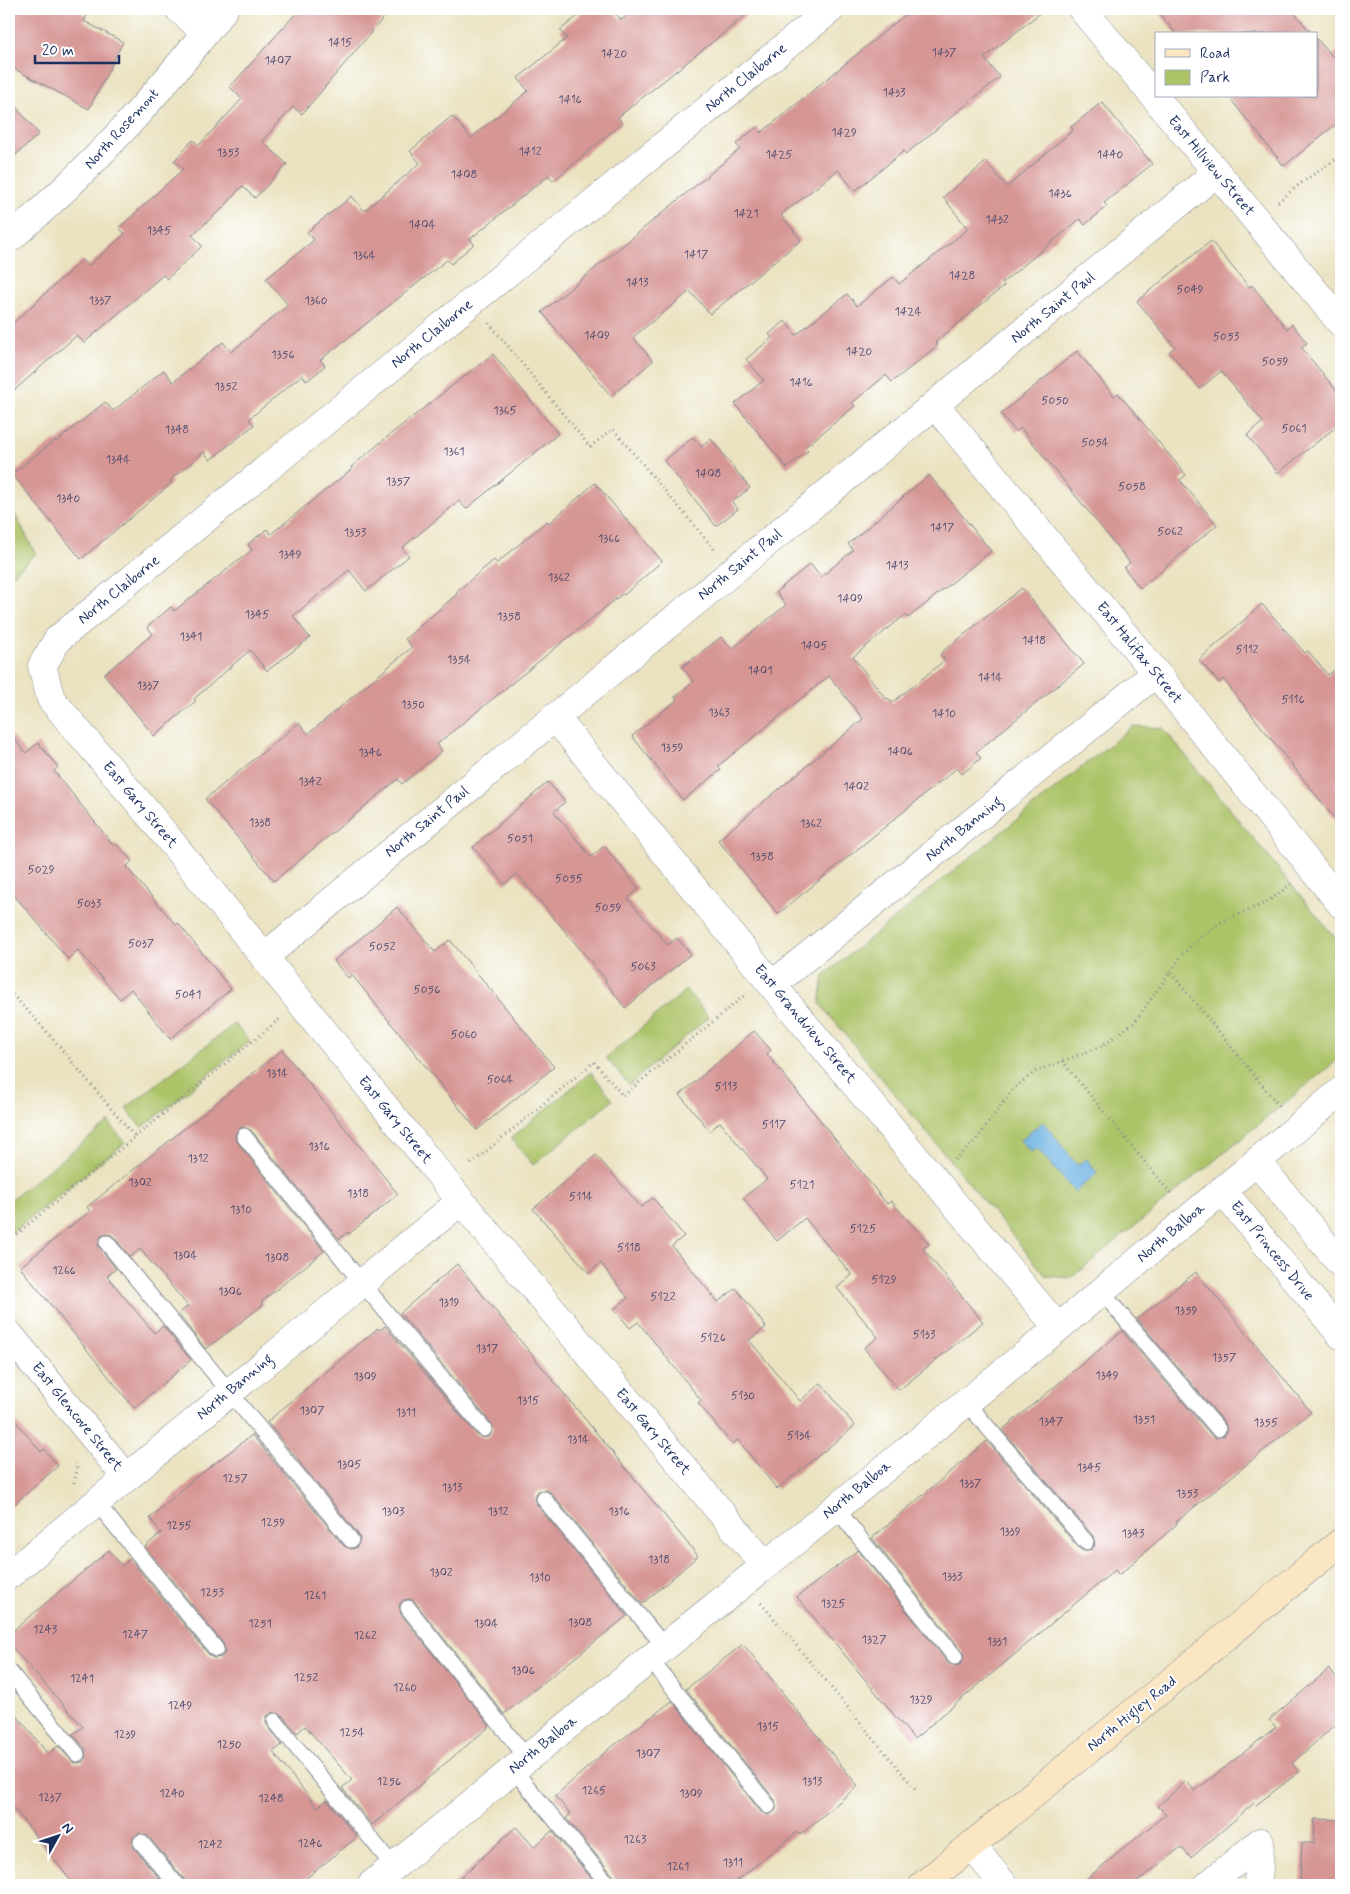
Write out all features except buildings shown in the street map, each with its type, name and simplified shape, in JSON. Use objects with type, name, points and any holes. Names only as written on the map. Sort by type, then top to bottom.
[{"type":"main road","name":"North Higley Road","points":[[923,1885],[1341,1542]]},
{"type":"street","points":[[179,9],[206,32]]},
{"type":"street","name":"North Rosemont","points":[[9,239],[51,204],[103,153],[224,9]]},
{"type":"street","name":"North Claiborne","points":[[42,666],[58,640],[831,9]]},
{"type":"street","name":"East Hillview Street","points":[[1082,9],[1341,323]]},
{"type":"street","name":"North Saint Paul","points":[[264,957],[1216,173]]},
{"type":"street","name":"East Halifax Street","points":[[935,405],[1156,673],[1341,904]]},
{"type":"street","name":"East Gary Street","points":[[42,666],[51,699],[461,1200],[764,1564]]},
{"type":"street","name":"North Banning","points":[[760,989],[1156,673]]},
{"type":"street","name":"East Grandview Street","points":[[555,717],[760,989],[1058,1328]]},
{"type":"street","name":"North Balboa","points":[[382,1879],[520,1763],[764,1564],[1058,1328],[1341,1091]]},
{"type":"street","points":[[1257,1162],[1341,1264]]},
{"type":"street","name":"East Princess Drive","points":[[1222,1190],[1341,1335]]},
{"type":"street","name":"North Banning","points":[[9,1575],[461,1200]]},
{"type":"street","name":"East Glencove Street","points":[[9,1334],[126,1477]]},
{"type":"street","points":[[1208,1885],[1260,1842],[1258,1885]]},
{"type":"street","points":[[972,1846],[1004,1885]]},
{"type":"lane","points":[[244,1136],[362,1283],[484,1429]]},
{"type":"lane","points":[[107,1243],[228,1393],[351,1540]]},
{"type":"lane","points":[[1101,1291],[1218,1428]]},
{"type":"lane","points":[[966,1402],[1086,1542]]},
{"type":"lane","points":[[544,1499],[768,1806]]},
{"type":"lane","points":[[96,1502],[216,1649]]},
{"type":"lane","points":[[835,1508],[955,1657]]},
{"type":"lane","points":[[408,1608],[609,1885]]},
{"type":"lane","points":[[9,1671],[78,1754]]},
{"type":"lane","points":[[275,1721],[382,1879]]},
{"type":"lane","points":[[141,1842],[177,1885]]},
{"type":"path","points":[[1278,202],[1301,183],[1341,156]]},
{"type":"path","points":[[488,322],[590,447],[613,429],[716,553]]},
{"type":"path","points":[[950,1164],[976,1140],[1013,1089],[1036,1071],[1100,1047],[1134,1023],[1183,954],[1199,938],[1223,921],[1267,902],[1293,882]]},
{"type":"path","points":[[1170,972],[1282,1110]]},
{"type":"path","points":[[471,1164],[594,1062],[623,1096],[760,989]]},
{"type":"path","points":[[9,991],[48,1033],[135,1137]]},
{"type":"path","points":[[9,1240],[284,1015]]},
{"type":"path","points":[[1062,1061],[1174,1198]]},
{"type":"path","points":[[758,1600],[916,1792]]},
{"type":"green space","points":[[9,503],[36,554],[9,578]]},
{"type":"green space","points":[[1133,726],[1163,728],[1341,945],[1341,1057],[1071,1278],[1046,1276],[820,1004],[824,975]]},
{"type":"green space","points":[[686,990],[709,1017],[629,1085],[606,1058]]},
{"type":"green space","points":[[234,1024],[250,1041],[142,1128],[126,1108]]},
{"type":"green space","points":[[591,1072],[613,1100],[533,1165],[511,1138]]},
{"type":"green space","points":[[109,1122],[125,1143],[11,1233],[9,1230],[9,1201]]},
{"type":"water","points":[[1043,1122],[1077,1165],[1087,1159],[1097,1173],[1075,1192],[1037,1148],[1031,1152],[1020,1140]]}]
